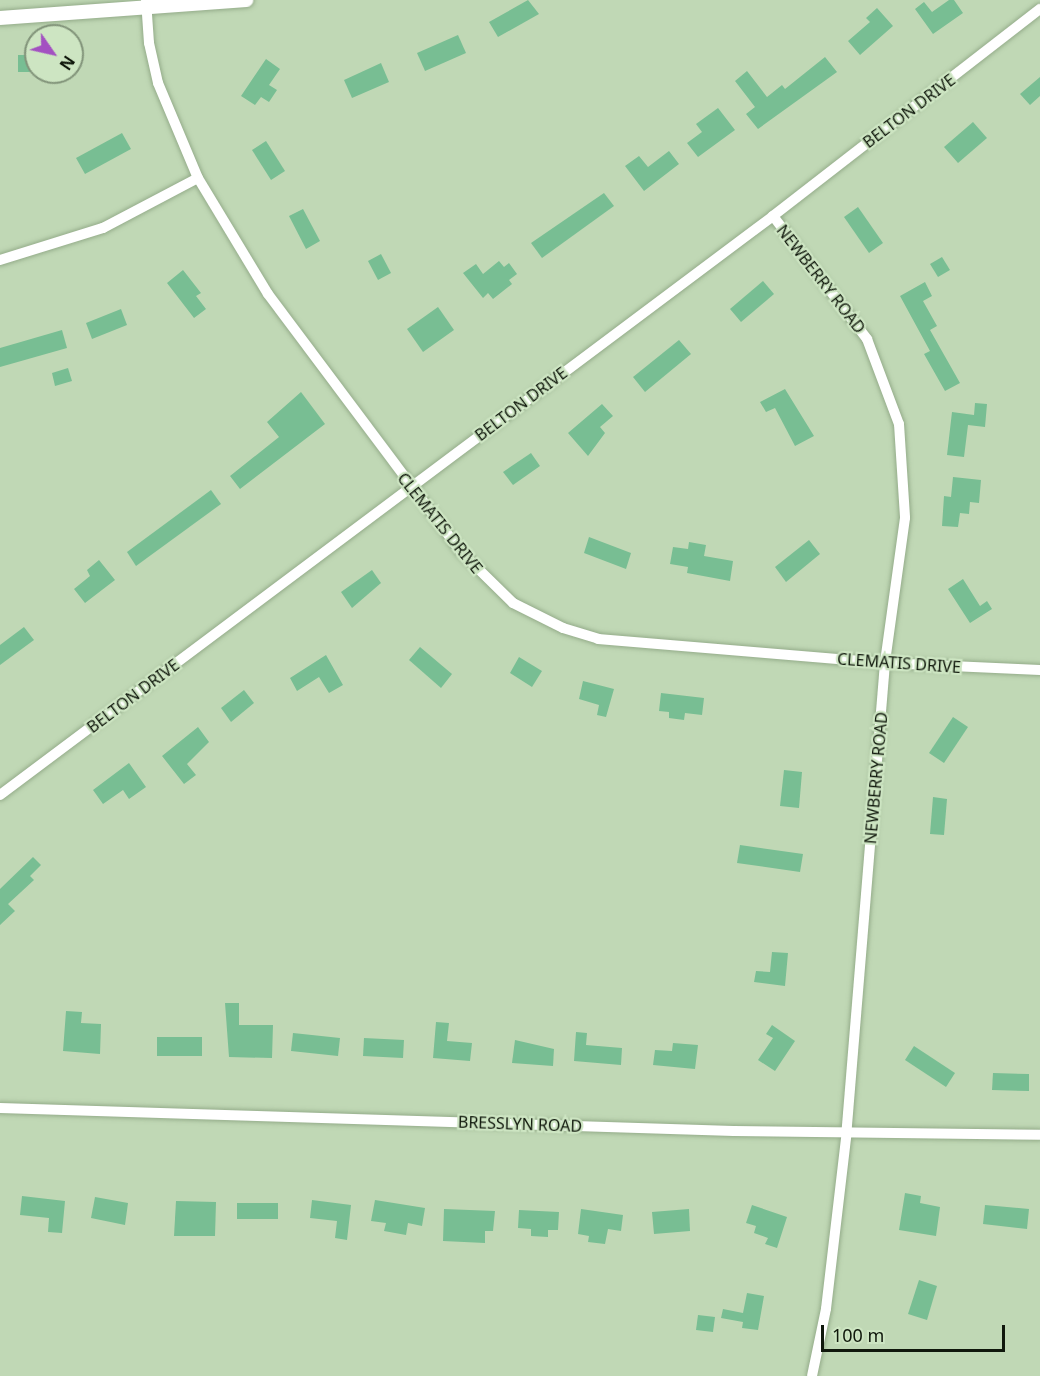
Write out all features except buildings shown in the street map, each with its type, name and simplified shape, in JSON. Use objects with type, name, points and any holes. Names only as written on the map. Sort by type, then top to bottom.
[{"type":"street","points":[[0,18],[146,3],[246,0]]},
{"type":"street","name":"CLEMATIS DRIVE","points":[[146,3],[149,43],[158,83],[198,178],[268,294],[411,488],[491,585],[527,611],[563,628],[598,639],[885,663],[1040,670]]},
{"type":"street","name":"BELTON DRIVE","points":[[0,795],[773,216],[1040,9]]},
{"type":"street","points":[[0,260],[103,228],[198,178]]},
{"type":"street","name":"NEWBERRY ROAD","points":[[773,216],[867,339],[899,424],[905,518],[885,663],[847,1130],[826,1309],[812,1376]]},
{"type":"street","name":"BRESSLYN ROAD","points":[[0,1107],[722,1131],[847,1130],[1040,1135]]}]
